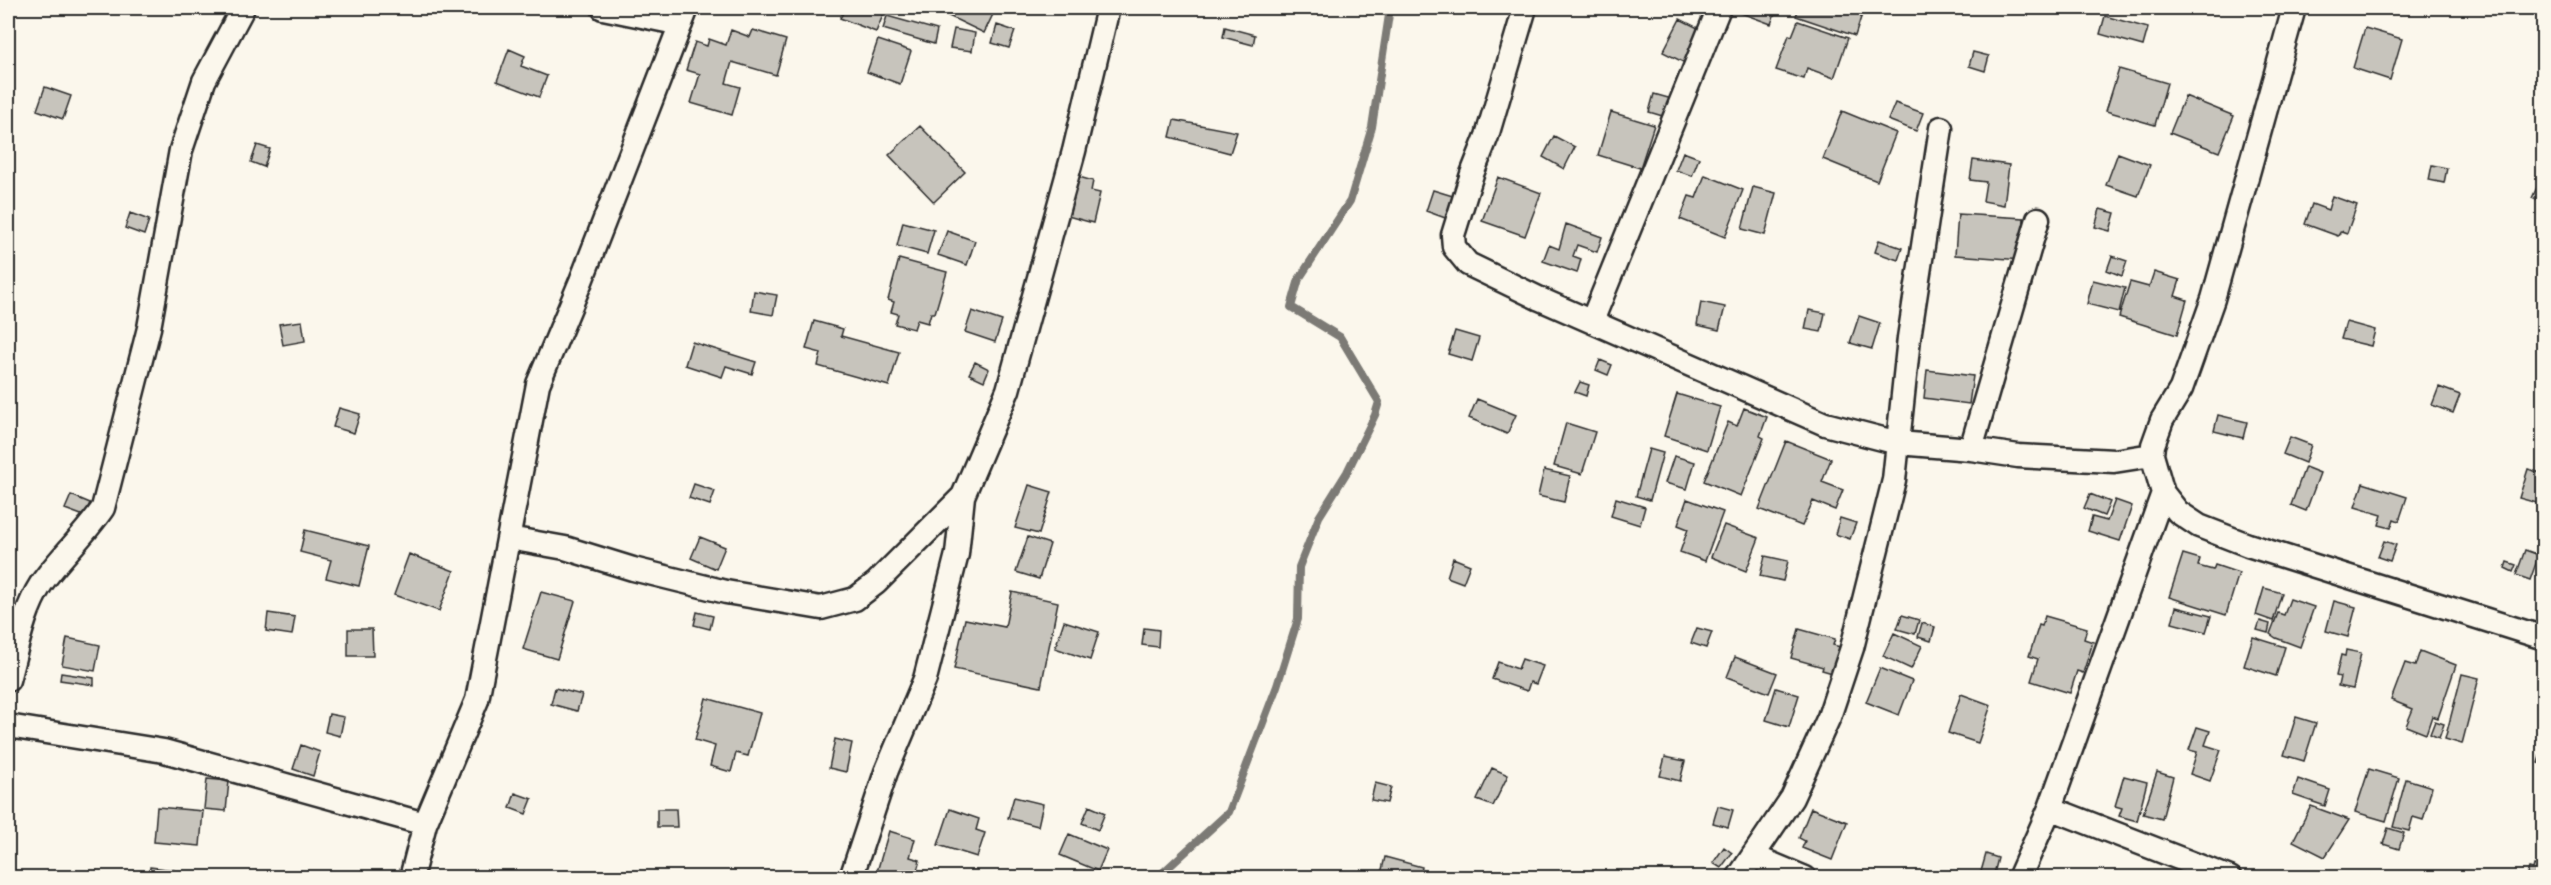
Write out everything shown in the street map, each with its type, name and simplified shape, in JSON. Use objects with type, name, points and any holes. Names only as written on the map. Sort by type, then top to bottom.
[{"type":"street","points":[[8,680],[22,626],[40,585],[63,556],[87,533],[103,508],[149,328],[181,150],[204,81],[243,8]]},
{"type":"street","points":[[411,878],[425,824],[477,700],[538,384],[581,281],[684,16],[603,8]]},
{"type":"street","points":[[851,878],[886,772],[925,679],[957,554],[963,496],[1008,390],[1074,151],[1108,8]]},
{"type":"street","points":[[1525,8],[1487,136],[1456,221],[1453,235],[1454,247],[1468,264],[1752,394],[1825,424],[1898,443],[1971,449],[2018,456],[2114,461],[2152,455]]},
{"type":"street","points":[[1592,321],[1719,8]]},
{"type":"street","points":[[2294,8],[2213,298],[2181,389],[2162,420],[2152,455],[2163,493],[2178,512],[2199,526],[2248,545],[2544,638]]},
{"type":"street","points":[[1738,878],[1792,798],[1829,717],[1852,648],[1894,480],[1909,338],[1941,128]]},
{"type":"street","points":[[1971,449],[2038,219]]},
{"type":"street","points":[[2019,878],[2050,808],[2163,493]]},
{"type":"street","points":[[509,538],[565,548],[633,569],[726,592],[821,608],[855,599],[876,584],[963,496]]},
{"type":"street","points":[[8,726],[164,751],[425,824]]},
{"type":"street","points":[[2050,808],[2230,878]]},
{"type":"street","points":[[1753,856],[1805,878]]},
{"type":"building","points":[[846,8],[886,8],[876,32],[840,18]]},
{"type":"building","points":[[932,8],[996,8],[984,33]]},
{"type":"building","points":[[1734,8],[1776,10],[1771,24],[1733,10]]},
{"type":"building","points":[[1799,8],[1864,8],[1855,36],[1796,16]]},
{"type":"building","points":[[887,16],[937,30],[934,44],[883,29]]},
{"type":"building","points":[[2105,16],[2148,28],[2143,46],[2100,34]]},
{"type":"building","points":[[1680,19],[1706,32],[1689,65],[1663,52]]},
{"type":"building","points":[[1798,21],[1848,38],[1834,78],[1807,68],[1804,79],[1776,70],[1789,35],[1792,36]]},
{"type":"building","points":[[997,25],[1015,31],[1009,48],[992,43]]},
{"type":"building","points":[[1225,27],[1255,35],[1253,45],[1223,37]]},
{"type":"building","points":[[2365,28],[2402,39],[2390,80],[2353,68]]},
{"type":"building","points":[[954,29],[975,33],[972,51],[950,48]]},
{"type":"building","points":[[731,30],[750,37],[753,30],[786,40],[776,75],[732,62],[726,83],[740,87],[732,115],[691,103],[700,74],[686,70],[695,42],[707,46],[709,39],[726,45]]},
{"type":"building","points":[[878,40],[911,51],[900,84],[867,72]]},
{"type":"building","points":[[509,49],[525,56],[521,66],[547,76],[539,97],[497,81]]},
{"type":"building","points":[[1973,52],[1989,56],[1985,71],[1969,66]]},
{"type":"building","points":[[2119,69],[2167,83],[2155,125],[2106,111]]},
{"type":"building","points":[[45,87],[71,96],[63,119],[37,110]]},
{"type":"building","points":[[1654,94],[1672,99],[1666,117],[1649,112]]},
{"type":"building","points":[[2185,96],[2234,116],[2219,152],[2170,133]]},
{"type":"building","points":[[1895,103],[1923,113],[1916,131],[1888,120]]},
{"type":"building","points":[[1842,111],[1896,133],[1877,181],[1823,159]]},
{"type":"building","points":[[1611,112],[1654,125],[1640,168],[1598,155]]},
{"type":"building","points":[[1174,120],[1237,132],[1230,153],[1170,137]]},
{"type":"building","points":[[920,126],[965,172],[934,202],[889,155]]},
{"type":"building","points":[[1554,136],[1575,147],[1564,169],[1543,157]]},
{"type":"building","points":[[257,145],[270,149],[264,167],[251,162]]},
{"type":"building","points":[[1683,152],[1699,158],[1692,176],[1676,170]]},
{"type":"building","points":[[2118,153],[2150,165],[2138,196],[2106,185]]},
{"type":"building","points":[[1973,160],[2009,165],[2004,205],[1983,201],[1986,182],[1970,180]]},
{"type":"building","points":[[2432,165],[2447,168],[2444,183],[2429,180]]},
{"type":"building","points":[[2544,172],[2544,203],[2532,198]]},
{"type":"building","points":[[1705,175],[1743,190],[1725,237],[1680,219],[1689,196],[1696,198]]},
{"type":"building","points":[[1079,177],[1093,181],[1091,191],[1100,193],[1093,223],[1064,215],[1071,189],[1075,190]]},
{"type":"building","points":[[1498,177],[1541,193],[1525,236],[1482,221]]},
{"type":"building","points":[[1753,187],[1776,193],[1765,235],[1742,229]]},
{"type":"building","points":[[1433,190],[1456,197],[1448,219],[1426,211]]},
{"type":"building","points":[[2332,196],[2357,205],[2347,233],[2341,231],[2338,236],[2305,224],[2312,204],[2328,210]]},
{"type":"building","points":[[2100,209],[2115,213],[2110,231],[2095,227]]},
{"type":"building","points":[[130,213],[149,220],[144,235],[125,228]]},
{"type":"building","points":[[1958,214],[2024,218],[2022,260],[1955,255]]},
{"type":"building","points":[[903,222],[934,230],[927,254],[897,246]]},
{"type":"building","points":[[1566,224],[1602,237],[1597,252],[1577,245],[1573,256],[1581,259],[1577,273],[1543,261],[1549,245],[1559,249]]},
{"type":"building","points":[[947,231],[975,241],[967,265],[938,255]]},
{"type":"building","points":[[1879,240],[1902,248],[1898,260],[1875,252]]},
{"type":"building","points":[[2112,256],[2127,261],[2122,276],[2107,270]]},
{"type":"building","points":[[899,259],[947,272],[935,313],[931,313],[928,323],[917,320],[914,329],[895,324],[898,314],[891,312],[894,302],[888,300]]},
{"type":"building","points":[[2154,272],[2180,280],[2175,296],[2187,300],[2177,335],[2119,317],[2130,282],[2149,287]]},
{"type":"building","points":[[2093,280],[2125,288],[2119,312],[2087,304]]},
{"type":"building","points":[[754,291],[777,295],[773,315],[751,311]]},
{"type":"building","points":[[1701,302],[1725,307],[1719,330],[1697,325]]},
{"type":"building","points":[[1809,310],[1825,313],[1821,332],[1805,329]]},
{"type":"building","points":[[972,311],[1002,321],[995,342],[965,332]]},
{"type":"building","points":[[1859,316],[1880,323],[1872,349],[1850,343]]},
{"type":"building","points":[[302,321],[305,341],[283,345],[279,324]]},
{"type":"building","points":[[814,321],[843,329],[841,336],[899,352],[889,386],[818,366],[821,353],[806,349]]},
{"type":"building","points":[[2346,322],[2375,330],[2371,346],[2341,339]]},
{"type":"building","points":[[1455,331],[1479,338],[1472,361],[1448,354]]},
{"type":"building","points":[[692,342],[756,362],[752,374],[726,366],[722,377],[685,365]]},
{"type":"building","points":[[1600,360],[1612,365],[1608,375],[1596,370]]},
{"type":"building","points":[[975,362],[989,369],[984,381],[969,374]]},
{"type":"building","points":[[1927,370],[1973,376],[1969,404],[1924,398]]},
{"type":"building","points":[[1580,382],[1589,385],[1586,396],[1575,392]]},
{"type":"building","points":[[2439,387],[2460,395],[2453,413],[2432,405]]},
{"type":"building","points":[[1677,394],[1720,407],[1707,450],[1664,436]]},
{"type":"building","points":[[1477,399],[1516,415],[1507,434],[1469,418]]},
{"type":"building","points":[[339,408],[360,414],[354,433],[333,427]]},
{"type":"building","points":[[1744,408],[1767,417],[1760,436],[1764,438],[1741,496],[1704,481],[1728,422],[1737,426]]},
{"type":"building","points":[[2218,415],[2247,422],[2243,438],[2214,431]]},
{"type":"building","points":[[1566,423],[1595,432],[1582,474],[1554,466]]},
{"type":"building","points":[[2290,437],[2311,445],[2305,463],[2283,454]]},
{"type":"building","points":[[1786,441],[1831,459],[1822,482],[1843,490],[1835,510],[1813,501],[1802,526],[1759,509]]},
{"type":"building","points":[[1649,449],[1663,453],[1650,500],[1636,496]]},
{"type":"building","points":[[1674,456],[1695,462],[1687,489],[1665,483]]},
{"type":"building","points":[[2305,467],[2320,473],[2306,511],[2291,505]]},
{"type":"building","points":[[2528,469],[2544,474],[2544,505],[2519,498]]},
{"type":"building","points":[[1544,470],[1570,476],[1564,502],[1538,496]]},
{"type":"building","points":[[2363,483],[2407,497],[2399,521],[2394,519],[2391,528],[2379,525],[2382,515],[2355,507]]},
{"type":"building","points":[[694,484],[715,491],[710,505],[689,498]]},
{"type":"building","points":[[1029,485],[1052,492],[1039,534],[1015,528]]},
{"type":"building","points":[[2090,494],[2110,502],[2104,516],[2084,508]]},
{"type":"building","points":[[71,495],[90,503],[84,516],[65,509]]},
{"type":"building","points":[[1616,498],[1645,507],[1640,525],[1611,516]]},
{"type":"building","points":[[1687,499],[1723,512],[1705,561],[1680,552],[1688,529],[1678,525]]},
{"type":"building","points":[[2115,500],[2132,506],[2120,541],[2088,531],[2092,517],[2107,521]]},
{"type":"building","points":[[1840,518],[1856,523],[1850,539],[1835,534]]},
{"type":"building","points":[[1724,525],[1759,538],[1746,571],[1711,557]]},
{"type":"building","points":[[305,530],[369,546],[359,586],[326,578],[331,560],[300,552]]},
{"type":"building","points":[[700,537],[725,547],[716,569],[691,558]]},
{"type":"building","points":[[1028,537],[1050,544],[1039,579],[1016,572]]},
{"type":"building","points":[[2384,541],[2396,545],[2390,561],[2378,557]]},
{"type":"building","points":[[2525,550],[2539,555],[2530,580],[2516,575]]},
{"type":"building","points":[[409,554],[454,571],[439,611],[394,595]]},
{"type":"building","points":[[2183,554],[2200,559],[2198,566],[2213,570],[2215,565],[2239,573],[2226,615],[2169,597]]},
{"type":"building","points":[[1765,556],[1788,561],[1783,581],[1760,576]]},
{"type":"building","points":[[1453,558],[1470,565],[1463,583],[1447,577]]},
{"type":"building","points":[[2507,562],[2516,565],[2513,572],[2505,568]]},
{"type":"building","points":[[2264,588],[2282,593],[2273,621],[2256,615]]},
{"type":"building","points":[[541,592],[575,601],[557,659],[523,649]]},
{"type":"building","points":[[1012,592],[1058,602],[1041,687],[954,669],[965,619],[1005,627]]},
{"type":"building","points":[[2290,599],[2314,607],[2300,647],[2270,634],[2278,613],[2284,615]]},
{"type":"building","points":[[2334,601],[2356,607],[2348,637],[2326,631]]},
{"type":"building","points":[[2176,607],[2211,616],[2206,632],[2172,623]]},
{"type":"building","points":[[697,612],[713,616],[710,629],[694,625]]},
{"type":"building","points":[[268,613],[295,617],[292,635],[266,631]]},
{"type":"building","points":[[1902,615],[1919,620],[1915,634],[1897,629]]},
{"type":"building","points":[[2045,616],[2087,628],[2084,639],[2093,642],[2083,673],[2077,671],[2070,693],[2031,681],[2038,659],[2029,656],[2039,625],[2042,626]]},
{"type":"building","points":[[1064,621],[1099,632],[1090,660],[1055,648]]},
{"type":"building","points":[[2260,621],[2270,624],[2268,633],[2257,630]]},
{"type":"building","points":[[1922,623],[1935,627],[1931,641],[1918,637]]},
{"type":"building","points":[[1144,628],[1159,630],[1158,647],[1142,645]]},
{"type":"building","points":[[1697,628],[1712,632],[1706,648],[1691,643]]},
{"type":"building","points":[[348,629],[372,629],[373,656],[348,656]]},
{"type":"building","points":[[1799,629],[1835,639],[1833,645],[1844,648],[1836,674],[1822,670],[1823,667],[1791,658]]},
{"type":"building","points":[[1894,633],[1922,646],[1911,669],[1883,656]]},
{"type":"building","points":[[2253,637],[2285,647],[2276,676],[2244,666]]},
{"type":"building","points":[[67,638],[100,645],[95,671],[62,665]]},
{"type":"building","points":[[2346,650],[2361,653],[2353,689],[2338,686],[2340,677],[2336,676],[2341,655],[2345,656]]},
{"type":"building","points":[[2420,651],[2456,665],[2438,718],[2432,716],[2426,734],[2406,726],[2413,709],[2391,700],[2405,663],[2415,666]]},
{"type":"building","points":[[1735,657],[1777,673],[1769,693],[1727,677]]},
{"type":"building","points":[[1522,659],[1543,666],[1536,684],[1530,682],[1527,691],[1492,679],[1498,662],[1518,669]]},
{"type":"building","points":[[1880,668],[1912,681],[1899,715],[1866,702]]},
{"type":"building","points":[[61,673],[94,678],[94,685],[60,680]]},
{"type":"building","points":[[2462,674],[2479,678],[2462,744],[2445,739]]},
{"type":"building","points":[[555,688],[582,695],[577,711],[551,704]]},
{"type":"building","points":[[1776,688],[1799,695],[1789,727],[1766,720]]},
{"type":"building","points":[[1961,694],[1991,705],[1978,743],[1948,733]]},
{"type":"building","points":[[706,698],[760,713],[748,756],[736,753],[731,772],[710,766],[715,746],[695,740]]},
{"type":"building","points":[[329,714],[344,717],[340,736],[325,732]]},
{"type":"building","points":[[2296,717],[2316,723],[2304,761],[2284,755]]},
{"type":"building","points":[[2435,721],[2444,724],[2439,738],[2430,734]]},
{"type":"building","points":[[2197,727],[2210,731],[2205,745],[2221,750],[2210,781],[2190,774],[2197,752],[2189,750]]},
{"type":"building","points":[[835,739],[852,743],[846,772],[829,768]]},
{"type":"building","points":[[2544,744],[2544,765],[2538,763]]},
{"type":"building","points":[[301,745],[320,752],[313,776],[293,769]]},
{"type":"building","points":[[1665,757],[1685,761],[1680,781],[1660,776]]},
{"type":"building","points":[[1492,768],[1508,775],[1493,806],[1477,800]]},
{"type":"building","points":[[2369,769],[2399,778],[2386,821],[2355,812]]},
{"type":"building","points":[[2157,772],[2173,777],[2162,819],[2143,814]]},
{"type":"building","points":[[2124,776],[2147,782],[2137,821],[2119,816],[2122,808],[2115,806]]},
{"type":"building","points":[[207,779],[229,781],[226,811],[204,809]]},
{"type":"building","points":[[2298,779],[2330,790],[2325,806],[2293,795]]},
{"type":"building","points":[[2406,779],[2432,787],[2423,820],[2413,817],[2409,831],[2393,827]]},
{"type":"building","points":[[1375,783],[1391,787],[1387,803],[1371,800]]},
{"type":"building","points":[[515,793],[532,799],[526,814],[510,808]]},
{"type":"building","points":[[1014,797],[1043,804],[1038,826],[1008,818]]},
{"type":"building","points":[[1089,806],[1105,813],[1098,830],[1082,823]]},
{"type":"building","points":[[1718,806],[1733,810],[1728,827],[1713,823]]},
{"type":"building","points":[[2311,806],[2349,820],[2325,857],[2293,841]]},
{"type":"building","points":[[157,807],[203,811],[200,846],[154,842]]},
{"type":"building","points":[[1811,808],[1847,822],[1832,860],[1802,848],[1805,841],[1799,838]]},
{"type":"building","points":[[657,809],[676,809],[677,827],[657,827]]},
{"type":"building","points":[[950,809],[979,819],[976,830],[985,833],[977,857],[938,845]]},
{"type":"building","points":[[2388,828],[2404,833],[2399,849],[2383,844]]},
{"type":"building","points":[[889,831],[915,839],[910,857],[920,860],[915,878],[884,878],[876,875]]},
{"type":"building","points":[[1069,834],[1107,850],[1098,871],[1060,855]]},
{"type":"building","points":[[1724,847],[1732,853],[1721,868],[1713,863]]},
{"type":"building","points":[[1986,854],[1998,858],[1993,878],[1980,875]]},
{"type":"building","points":[[1385,857],[1422,867],[1420,878],[1380,878]]},
{"type":"building","points":[[2534,865],[2544,868],[2544,878],[2526,878],[2529,868],[2533,869]]},
{"type":"building","points":[[150,867],[174,870],[173,878],[149,878]]},
{"type":"building","points":[[587,870],[616,878],[585,878]]},
{"type":"waterway","points":[[1157,878],[1229,812],[1277,686],[1298,619],[1299,567],[1319,517],[1347,472],[1379,402],[1340,337],[1291,307],[1299,279],[1350,201],[1372,127],[1390,8]]}]
